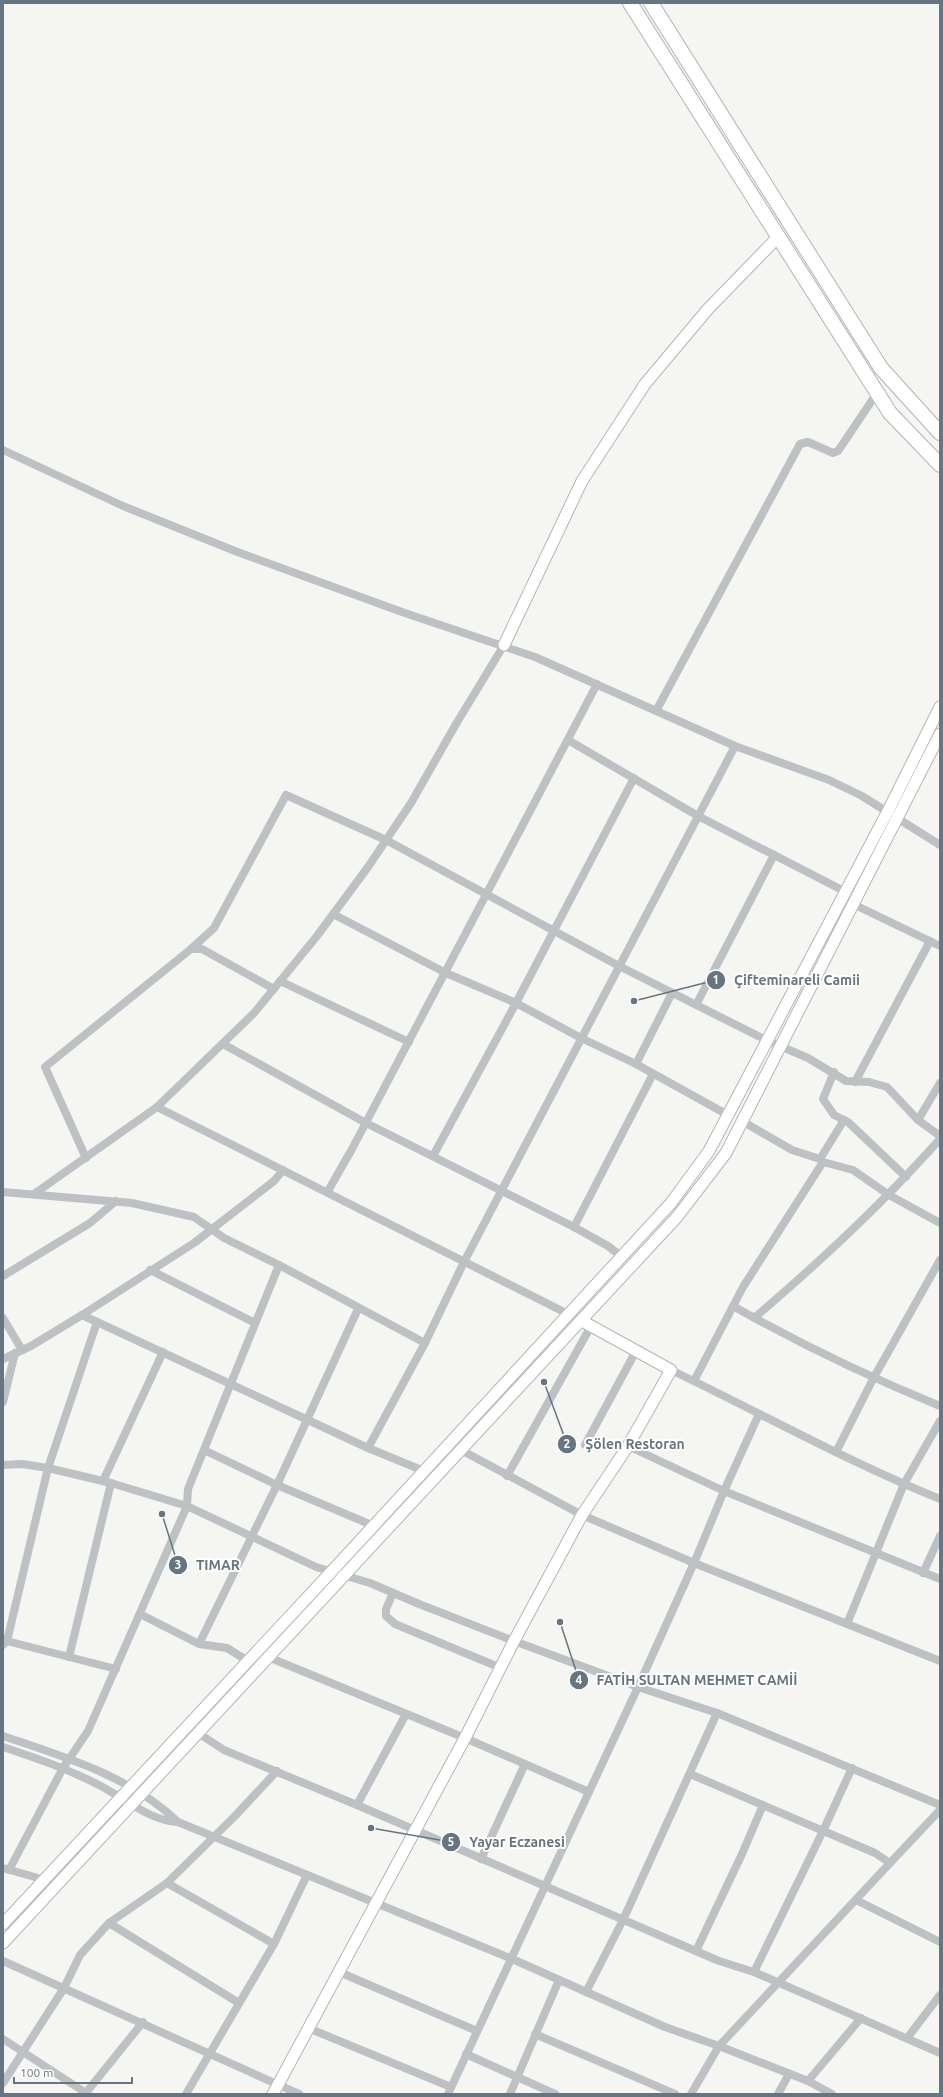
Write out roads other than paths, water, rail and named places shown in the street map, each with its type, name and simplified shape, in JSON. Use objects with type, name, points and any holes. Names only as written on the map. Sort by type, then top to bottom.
[{"type":"highway","points":[[630,3],[890,413],[940,464]]},
{"type":"highway","points":[[651,3],[881,368],[940,433]]},
{"type":"main road","points":[[504,645],[582,481],[645,384],[708,309],[778,237]]},
{"type":"main road","points":[[3,1943],[461,1450],[586,1324],[677,1217],[726,1153],[853,904],[940,707]]},
{"type":"main road","points":[[3,1924],[374,1526],[670,1203],[709,1152],[846,892],[893,814],[936,752],[940,734]]},
{"type":"main road","points":[[276,2089],[416,1830],[514,1641],[582,1515],[628,1446],[671,1370],[586,1324]]},
{"type":"street","points":[[656,711],[800,444],[808,442],[833,453],[838,451],[877,393]]},
{"type":"street","points":[[3,450],[123,506],[235,551],[402,612],[504,645],[597,684],[735,746],[829,780],[893,814],[940,845]]},
{"type":"street","points":[[34,1194],[157,1107],[254,1013],[333,914],[386,840],[411,803],[456,724],[504,645]]},
{"type":"street","points":[[328,1191],[487,896],[597,684]]},
{"type":"street","points":[[568,740],[698,816],[846,892]]},
{"type":"street","points":[[368,1448],[425,1343],[464,1262],[735,746]]},
{"type":"street","points":[[433,1156],[516,1003],[593,853],[634,778]]},
{"type":"street","points":[[86,1158],[45,1067],[191,949],[214,928],[286,795],[386,840],[487,896],[554,930],[619,966],[768,1041],[780,1045],[834,1072],[846,1081],[869,1082],[887,1087],[918,1120],[940,1137],[906,1177],[888,1195],[789,1289],[754,1318]]},
{"type":"street","points":[[696,1005],[774,855]]},
{"type":"street","points":[[853,904],[940,946]]},
{"type":"street","points":[[333,914],[446,972],[516,1003],[581,1038],[636,1064],[728,1115]]},
{"type":"street","points":[[855,1082],[930,941]]},
{"type":"street","points":[[191,949],[202,949],[274,989]]},
{"type":"street","points":[[280,981],[409,1042]]},
{"type":"street","points":[[636,1064],[672,993]]},
{"type":"street","points":[[223,1044],[366,1123],[574,1227],[608,1246],[621,1256]]},
{"type":"street","points":[[834,1072],[823,1099],[834,1115],[844,1120],[906,1177]]},
{"type":"street","points":[[574,1227],[653,1074]]},
{"type":"street","points":[[918,1120],[940,1083]]},
{"type":"street","points":[[157,1107],[328,1191],[586,1324],[507,1476]]},
{"type":"street","points":[[694,1381],[743,1287],[844,1120]]},
{"type":"street","points":[[742,1122],[792,1150],[853,1170],[888,1195],[940,1223]]},
{"type":"street","points":[[3,1359],[82,1315],[194,1243],[274,1181],[283,1170]]},
{"type":"street","points":[[3,1192],[132,1203],[194,1217],[224,1238],[425,1343]]},
{"type":"street","points":[[3,1276],[90,1223],[116,1201]]},
{"type":"street","points":[[836,1452],[873,1379],[940,1260]]},
{"type":"street","points":[[44,1880],[6,1869],[63,1768],[88,1731],[116,1669],[187,1506],[188,1489],[232,1383],[278,1265]]},
{"type":"street","points":[[150,1270],[255,1323]]},
{"type":"street","points":[[733,1306],[819,1353],[873,1379],[940,1406]]},
{"type":"street","points":[[199,1644],[277,1485],[358,1309]]},
{"type":"street","points":[[82,1315],[232,1383],[368,1448],[424,1471]]},
{"type":"street","points":[[3,1318],[19,1351],[3,1402]]},
{"type":"street","points":[[97,1322],[48,1468],[4,1642],[116,1669]]},
{"type":"street","points":[[585,1445],[636,1351]]},
{"type":"street","points":[[103,1480],[163,1352]]},
{"type":"street","points":[[671,1370],[836,1452],[940,1499]]},
{"type":"street","points":[[308,2028],[449,2091],[638,1687],[759,1414]]},
{"type":"street","points":[[847,1624],[904,1484],[940,1421]]},
{"type":"street","points":[[628,1446],[724,1491],[940,1579]]},
{"type":"street","points":[[204,1450],[277,1485],[374,1526]]},
{"type":"street","points":[[461,1450],[582,1515],[694,1563],[940,1661]]},
{"type":"street","points":[[3,1465],[22,1464],[103,1480],[187,1506],[251,1538],[316,1566],[346,1574],[514,1641],[638,1687],[717,1713],[940,1804]]},
{"type":"street","points":[[69,1657],[111,1482]]},
{"type":"street","points":[[923,1573],[940,1536]]},
{"type":"street","points":[[393,1593],[386,1609],[386,1616],[395,1624],[501,1668]]},
{"type":"street","points":[[140,1614],[199,1644],[227,1648],[248,1661]]},
{"type":"street","points":[[268,1657],[465,1738],[589,1792]]},
{"type":"street","points":[[586,1992],[623,1920],[717,1713]]},
{"type":"street","points":[[357,1805],[406,1714]]},
{"type":"street","points":[[198,1733],[224,1750],[416,1830],[696,1952],[724,1963],[754,1972],[908,2037],[940,2053]]},
{"type":"street","points":[[3,1736],[70,1759],[105,1773],[141,1795],[178,1822],[307,1876],[377,1902],[510,1958],[665,2028],[719,2046],[808,2081],[832,2094]]},
{"type":"street","points":[[4,1750],[63,1768],[122,1797],[165,1822],[178,1822]]},
{"type":"street","points":[[481,1859],[525,1764]]},
{"type":"street","points":[[754,1972],[852,1768]]},
{"type":"street","points":[[3,2083],[64,1988],[80,1955],[109,1923],[166,1883],[214,1836],[276,1771]]},
{"type":"street","points":[[690,1774],[875,1854],[890,1863]]},
{"type":"street","points":[[696,1952],[742,1854],[763,1805]]},
{"type":"street","points":[[691,2094],[719,2046],[940,1810]]},
{"type":"street","points":[[186,2094],[274,1944],[307,1876]]},
{"type":"street","points":[[166,1883],[274,1944]]},
{"type":"street","points":[[856,1900],[940,1942]]},
{"type":"street","points":[[109,1923],[239,2003]]},
{"type":"street","points":[[3,1961],[143,2022],[276,2089],[299,2094]]},
{"type":"street","points":[[339,1972],[477,2031]]},
{"type":"street","points":[[510,2094],[559,1980]]},
{"type":"street","points":[[908,2037],[940,1995]]},
{"type":"street","points":[[808,2081],[861,2018]]},
{"type":"street","points":[[3,2039],[86,2094],[143,2022]]},
{"type":"street","points":[[535,2034],[675,2094]]},
{"type":"street","points":[[466,2054],[555,2094]]},
{"type":"street","points":[[778,2094],[789,2074]]},
{"type":"place","name":"Çifteminareli Camii","points":[[634,1001]]},
{"type":"place","name":"Şölen Restoran","points":[[544,1382]]},
{"type":"place","name":"TIMAR","points":[[162,1514]]},
{"type":"place","name":"FATİH SULTAN MEHMET CAMİİ","points":[[560,1622]]},
{"type":"place","name":"Yayar Eczanesi","points":[[371,1828]]}]
